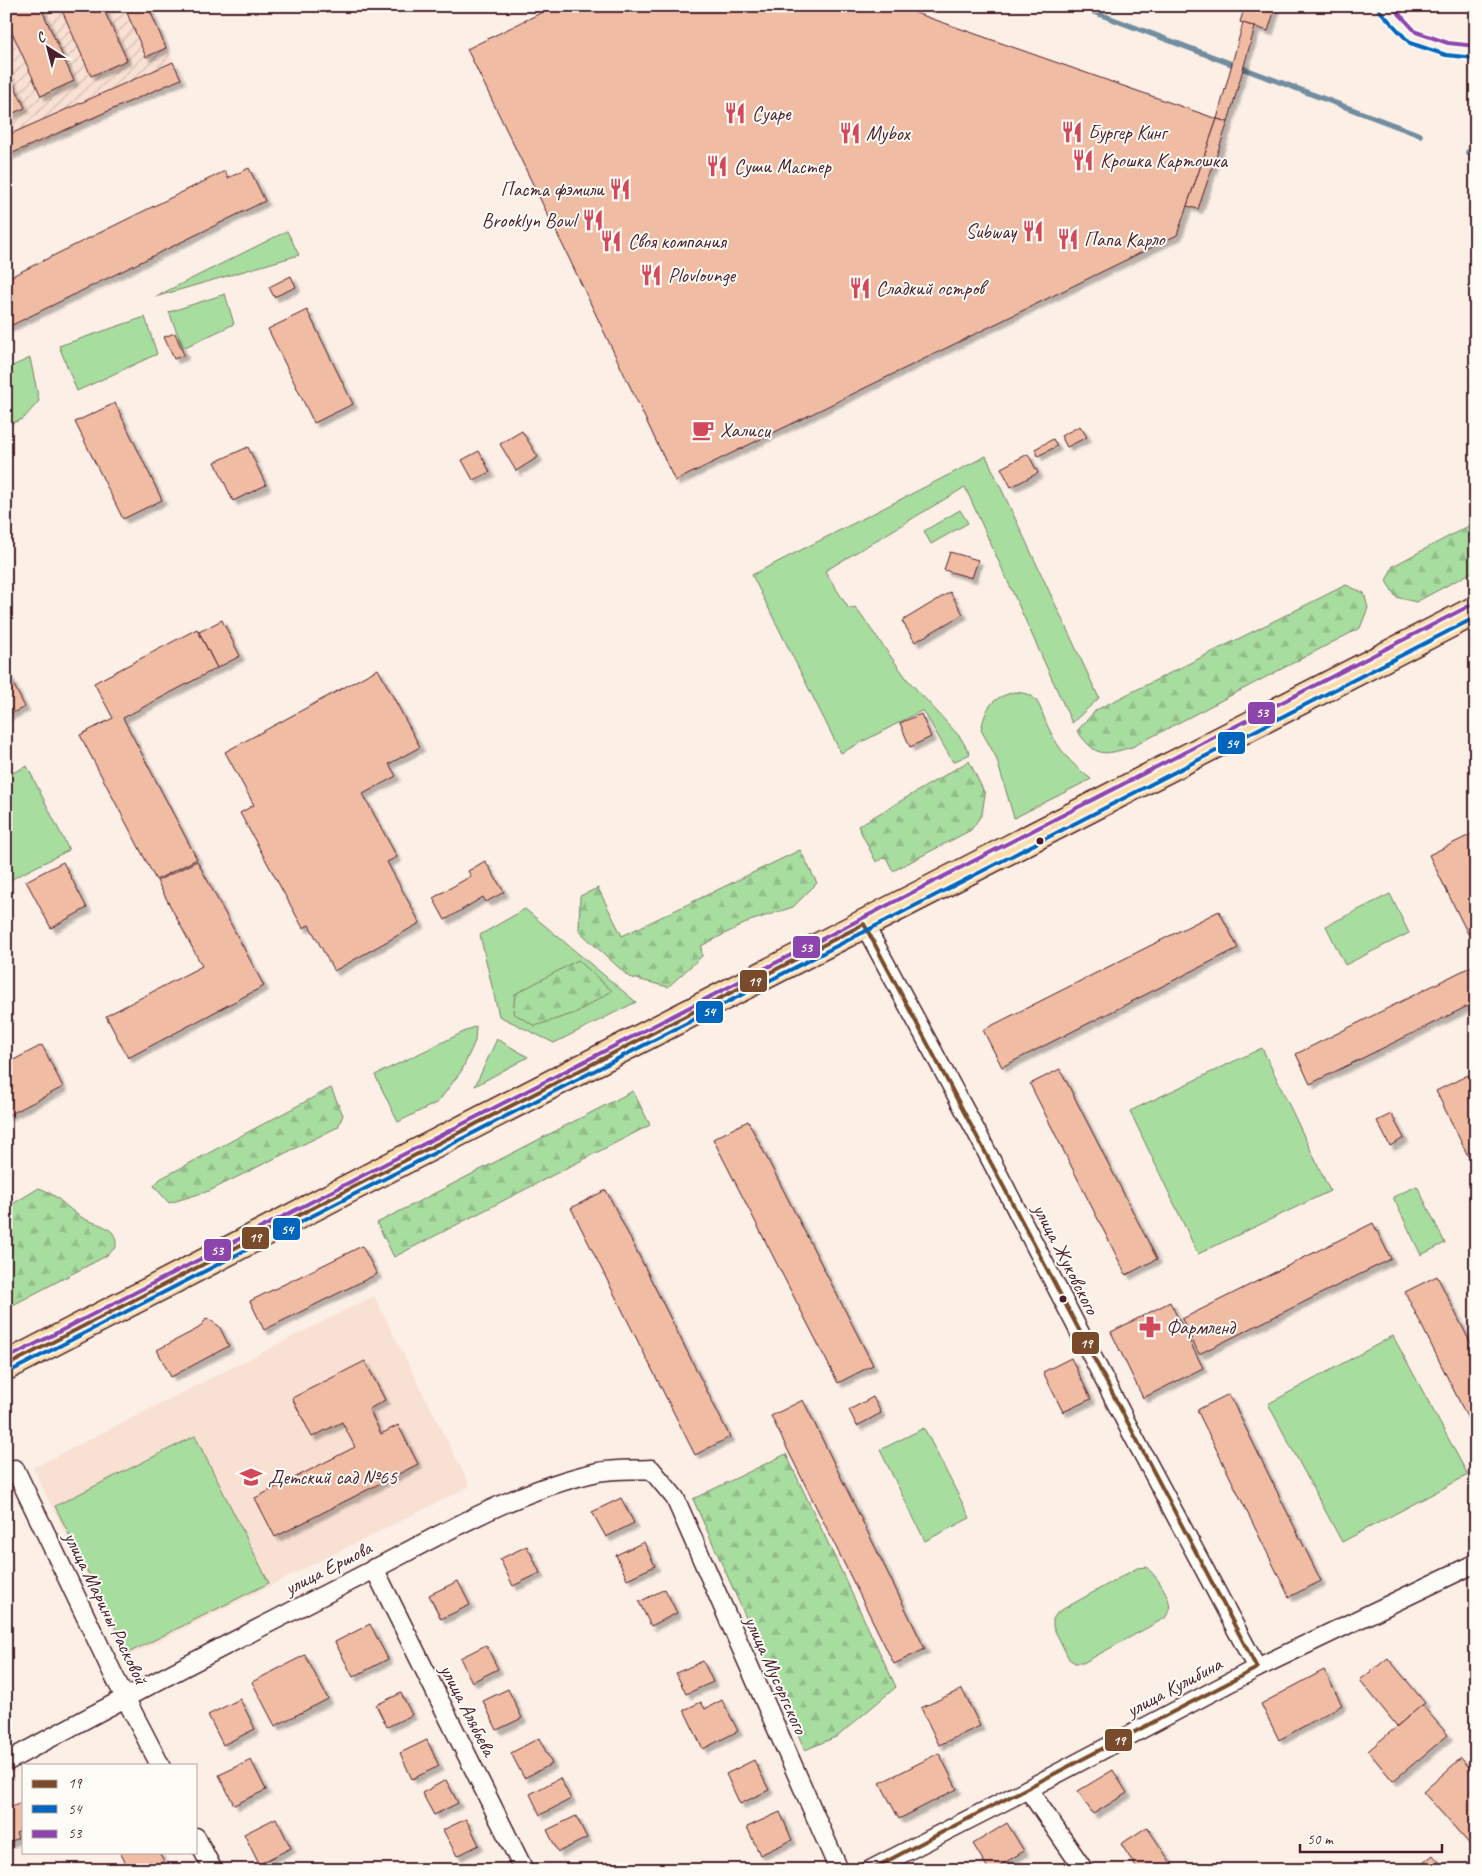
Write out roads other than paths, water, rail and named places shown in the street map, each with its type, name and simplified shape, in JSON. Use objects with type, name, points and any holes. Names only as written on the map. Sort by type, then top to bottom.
[{"type":"main road","points":[[6,1366],[1476,610]]},
{"type":"street","name":"улица Жуковского","points":[[864,924],[963,1107],[1129,1428],[1257,1668]]},
{"type":"street","name":"улица Марины Расковой","points":[[15,1469],[160,1764]]},
{"type":"street","name":"улица Ершова","points":[[6,1762],[126,1696],[374,1568],[498,1507],[544,1489],[599,1472],[651,1469],[675,1498]]},
{"type":"street","name":"улица Мусоргского","points":[[675,1498],[839,1870]]},
{"type":"street","name":"улица Кулибина","points":[[870,1870],[1257,1668],[1476,1563]]},
{"type":"street","name":"улица Алябьева","points":[[374,1568],[524,1870]]},
{"type":"street","points":[[1028,1789],[1084,1870]]},
{"type":"street","points":[[198,1841],[213,1870]]},
{"type":"waterway","points":[[1078,6],[1420,135]]},
{"type":"waterway","points":[[1468,152],[1476,155]]},
{"type":"place","name":"Суаре","points":[[735,113]]},
{"type":"place","name":"Бургер Кинг","points":[[1072,132]]},
{"type":"place","name":"Mybox","points":[[850,133]]},
{"type":"place","name":"Крошка Картошка","points":[[1083,160]]},
{"type":"place","name":"Суши Мастер","points":[[717,166]]},
{"type":"place","name":"Паста фэмили","points":[[620,189]]},
{"type":"place","name":"Brooklyn Bowl","points":[[593,220]]},
{"type":"place","name":"Subway","points":[[1033,231]]},
{"type":"place","name":"Папа Карло","points":[[1068,239]]},
{"type":"place","name":"Своя компания","points":[[611,241]]},
{"type":"place","name":"Plovlounge","points":[[651,275]]},
{"type":"place","name":"Сладкий остров","points":[[860,288]]},
{"type":"place","name":"Халиси","points":[[703,430]]},
{"type":"place","name":"Фармленд","points":[[1150,1327]]},
{"type":"place","name":"Детский сад №65","points":[[251,1477]]}]
